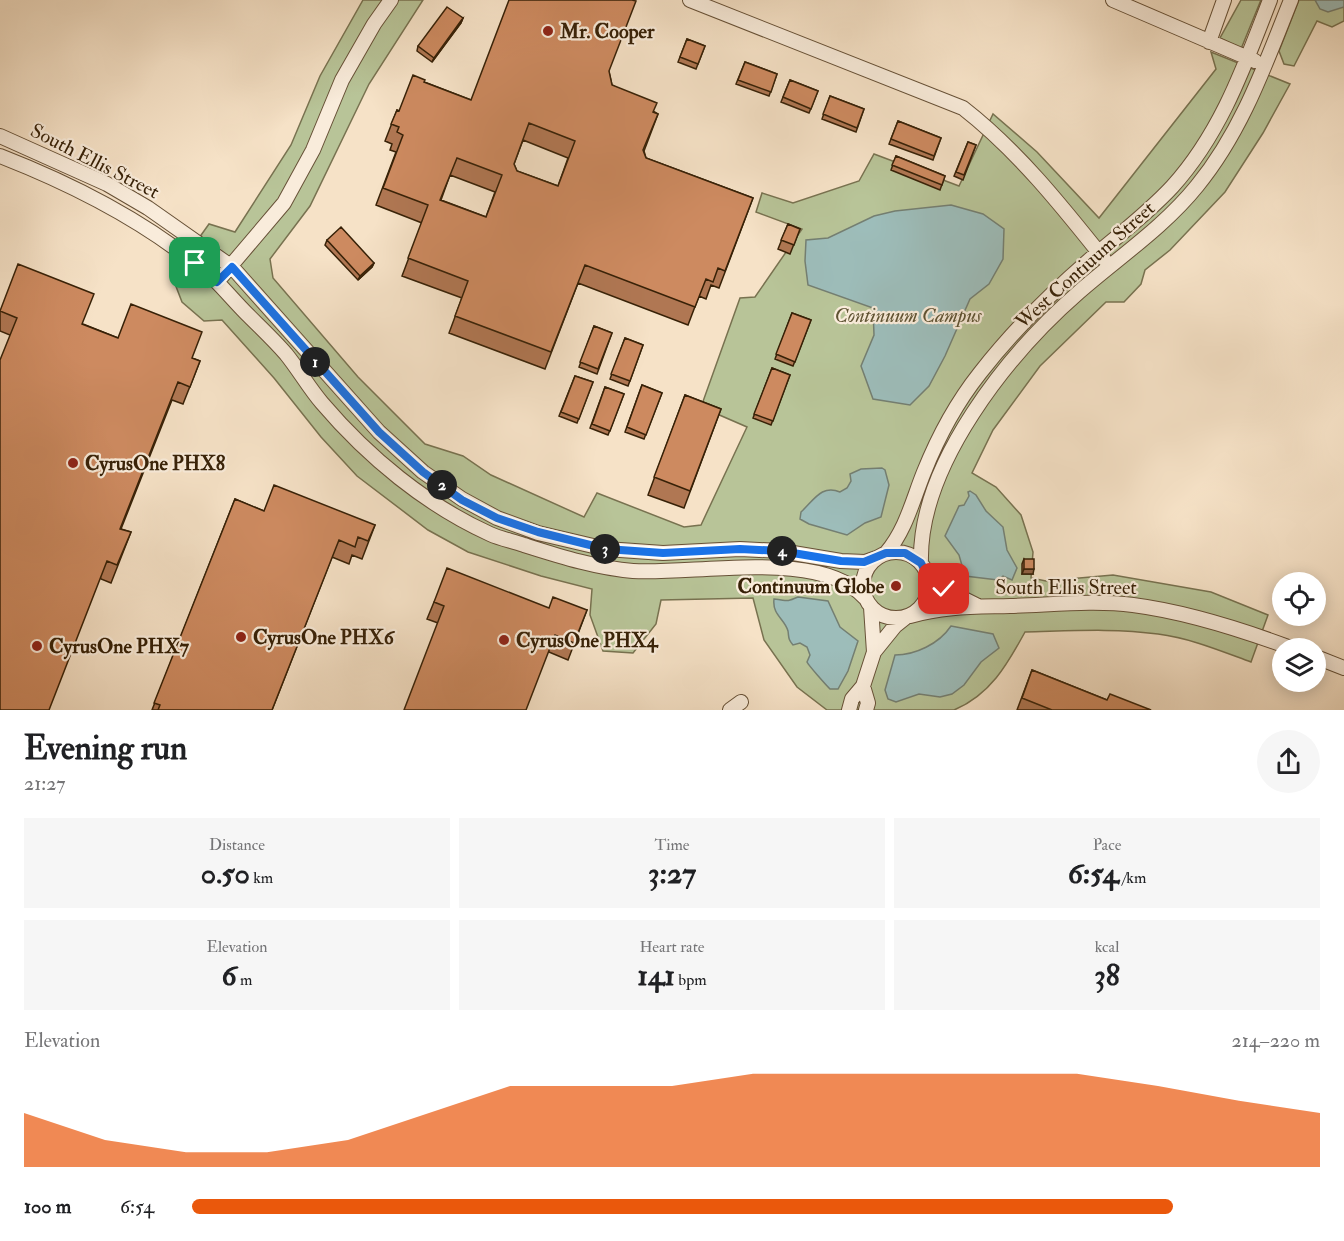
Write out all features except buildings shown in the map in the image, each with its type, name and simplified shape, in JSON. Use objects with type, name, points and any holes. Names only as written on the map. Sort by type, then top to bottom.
[{"type":"street","points":[[217,282],[284,203],[313,150],[342,80],[374,24],[391,0]]},
{"type":"street","points":[[690,0],[963,108],[992,130],[1012,150],[1110,267]]},
{"type":"street","points":[[1113,0],[1265,65]]},
{"type":"street","points":[[1209,42],[1224,0]]},
{"type":"street","name":"West Contiuum Street","points":[[881,556],[898,537],[950,419],[978,375],[1014,330],[1153,206],[1187,168],[1223,114],[1270,0]]},
{"type":"street","name":"West Contiuum Street","points":[[921,563],[920,543],[933,494],[955,445],[975,410],[1006,367],[1050,317],[1181,204],[1211,169],[1240,122],[1291,0]]},
{"type":"street","name":"South Ellis Street","points":[[0,136],[107,184],[148,208],[232,267],[379,432],[423,472],[462,500],[497,518],[538,532],[606,549],[663,553],[740,549],[781,551],[841,561],[864,562],[881,556]]},
{"type":"street","name":"South Ellis Street","points":[[0,156],[72,186],[108,205],[195,263],[217,282],[285,354],[322,403],[364,448],[416,490],[454,515],[492,534],[596,566],[633,571],[695,570],[735,566],[804,571],[839,579],[858,590],[868,603]]},
{"type":"street","points":[[849,710],[852,699],[863,686],[874,652],[895,626],[919,609],[926,600],[929,579],[921,563],[905,553],[881,556],[868,566],[864,576],[862,587],[868,603],[874,652]]},
{"type":"street","name":"South Ellis Street","points":[[929,579],[978,606]]},
{"type":"street","points":[[868,603],[886,618],[908,617]]},
{"type":"street","name":"South Ellis Street","points":[[908,617],[948,608],[978,606],[1098,603],[1131,605],[1173,612],[1236,628],[1272,641]]},
{"type":"street","points":[[1326,661],[1344,668]]},
{"type":"street","points":[[863,686],[868,703],[866,710]]},
{"type":"green space","name":"Continuum Campus","points":[[363,0],[423,0],[369,84],[310,206],[270,259],[273,278],[358,377],[425,444],[463,456],[491,475],[584,517],[597,493],[684,527],[701,525],[747,427],[701,407],[740,298],[755,297],[802,229],[756,212],[762,193],[793,203],[859,181],[874,154],[959,186],[993,114],[1037,152],[1099,218],[1216,69],[1211,52],[1290,84],[1263,133],[1225,192],[1170,250],[1145,270],[1141,284],[1124,302],[1106,302],[1040,366],[993,430],[972,473],[996,487],[1021,515],[1033,552],[1031,578],[1046,581],[1113,575],[1211,592],[1268,615],[1251,662],[1194,642],[1158,634],[1108,630],[1025,632],[1004,667],[988,687],[967,704],[954,710],[827,710],[797,687],[764,640],[753,598],[661,600],[656,624],[633,653],[603,651],[590,615],[592,589],[541,576],[468,552],[428,530],[357,476],[222,320],[204,321],[182,302],[172,276],[209,224],[235,232],[291,145],[320,76]]},
{"type":"green space","points":[[1241,0],[1261,0],[1241,49],[1220,38]]},
{"type":"green space","points":[[1299,0],[1344,0],[1344,21],[1332,27],[1317,21],[1294,66],[1284,64],[1279,51]]},
{"type":"water","points":[[1315,0],[1344,0],[1344,7],[1328,12],[1320,9]]},
{"type":"water","points":[[951,205],[983,214],[1004,229],[1003,259],[989,284],[970,299],[929,386],[910,405],[873,399],[861,366],[874,335],[873,308],[808,285],[805,261],[806,240],[828,238],[874,216],[895,211]]},
{"type":"water","points":[[882,468],[885,470],[889,485],[881,517],[865,523],[847,535],[809,524],[800,519],[801,512],[819,494],[828,490],[840,492],[847,488],[851,481],[850,474],[861,469]]},
{"type":"water","points":[[970,491],[1003,527],[1007,550],[1017,568],[1012,580],[1003,576],[998,580],[965,576],[959,555],[945,536],[959,506],[964,505]]},
{"type":"water","points":[[798,597],[828,601],[840,627],[858,641],[848,671],[838,689],[830,689],[808,664],[810,655],[807,647],[800,643],[793,645],[791,643],[788,631],[775,609],[774,599],[788,601]]},
{"type":"water","points":[[951,626],[993,634],[999,648],[981,662],[964,685],[952,694],[940,697],[919,694],[896,702],[888,699],[885,690],[895,655],[918,651],[926,647],[940,638]]},
{"type":"place","name":"Mr. Cooper","points":[[548,31]]},
{"type":"place","name":"CyrusOne PHX8","points":[[73,463]]},
{"type":"place","name":"Continuum Globe","points":[[896,586]]},
{"type":"place","name":"CyrusOne PHX6","points":[[241,637]]},
{"type":"place","name":"CyrusOne PHX4","points":[[504,640]]},
{"type":"place","name":"CyrusOne PHX7","points":[[37,646]]},
{"type":"route","points":[[195,263],[217,282],[232,267],[379,432],[423,472],[462,500],[497,518],[538,532],[606,549],[663,553],[740,549],[781,551],[841,561],[864,562],[886,553],[905,553],[921,563],[929,579],[944,589]]}]
